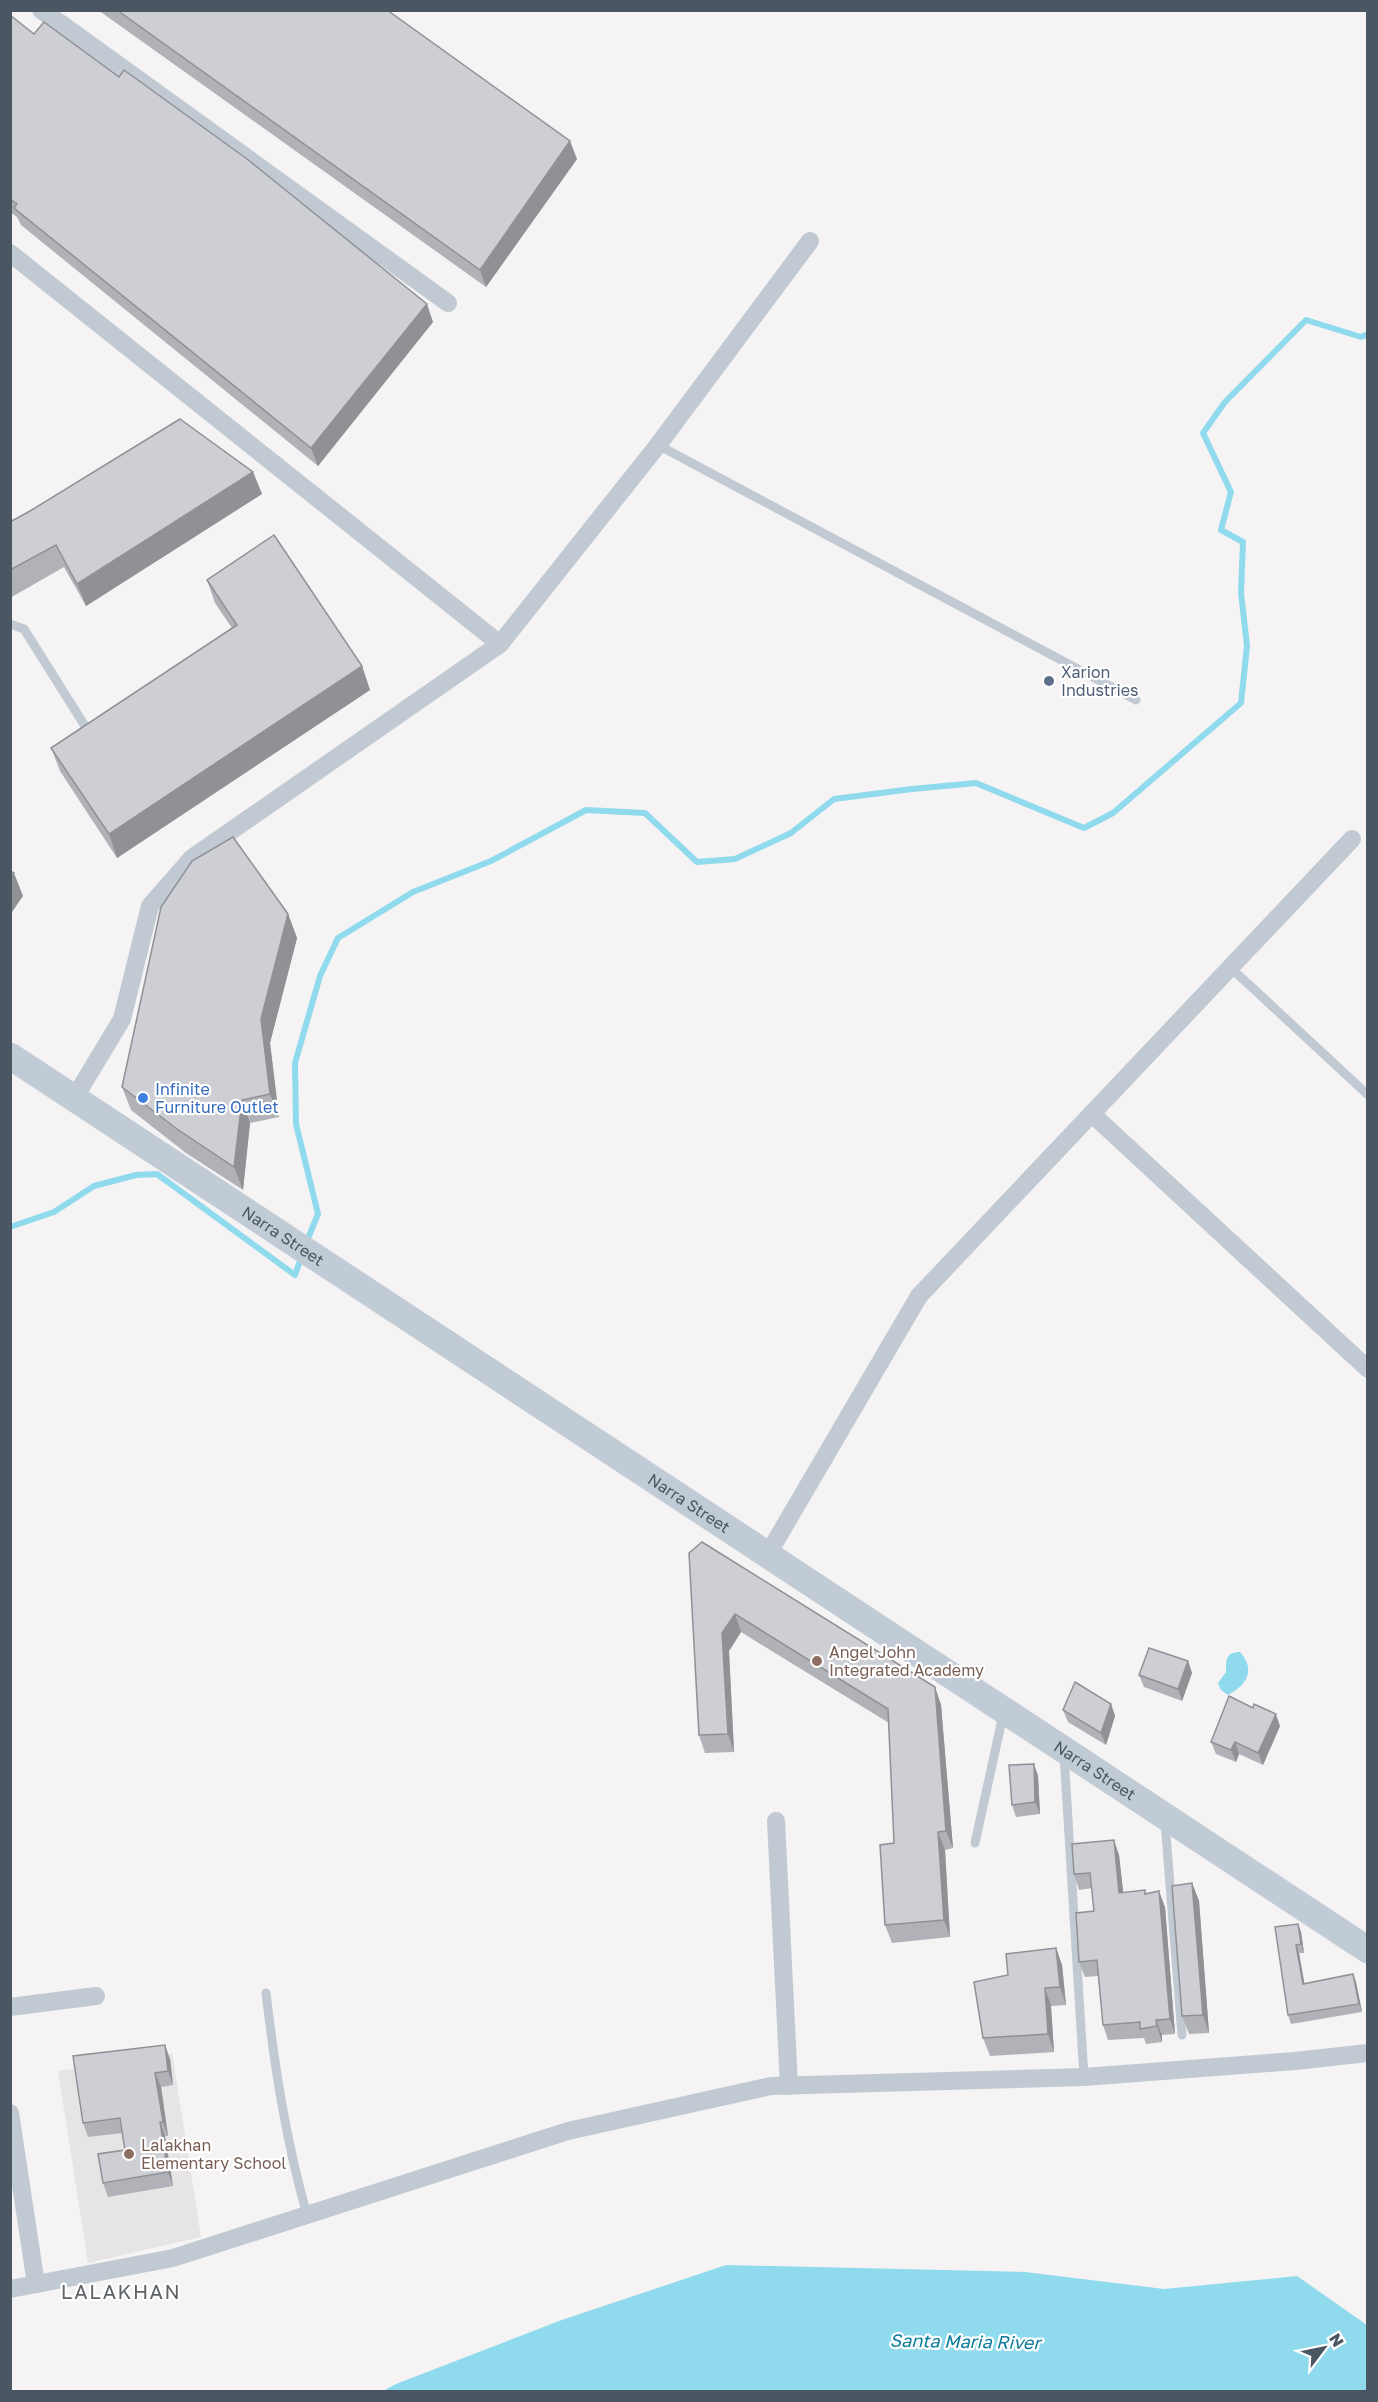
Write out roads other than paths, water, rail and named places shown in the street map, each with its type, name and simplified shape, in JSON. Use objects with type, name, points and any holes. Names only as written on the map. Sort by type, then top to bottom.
[{"type":"main road","name":"Narra Street","points":[[10,1056],[1368,1950]]},
{"type":"street","points":[[40,10],[448,303]]},
{"type":"street","points":[[75,1097],[122,1019],[150,906],[192,858],[500,644],[658,445],[810,241]]},
{"type":"street","points":[[10,253],[500,644]]},
{"type":"street","points":[[768,1554],[919,1296],[1352,839]]},
{"type":"street","points":[[1092,1114],[1368,1369]]},
{"type":"street","points":[[776,1821],[789,2086]]},
{"type":"street","points":[[10,2007],[96,1996]]},
{"type":"street","points":[[10,2289],[172,2258],[568,2131],[771,2086],[1084,2077],[1295,2061],[1368,2053]]},
{"type":"street","points":[[10,2113],[36,2284]]},
{"type":"lane","points":[[658,445],[1136,700]]},
{"type":"lane","points":[[10,624],[24,629],[91,735]]},
{"type":"lane","points":[[1231,968],[1368,1095]]},
{"type":"lane","points":[[975,1843],[1004,1710]]},
{"type":"lane","points":[[1064,1750],[1084,2077]]},
{"type":"lane","points":[[1164,1816],[1182,2035]]},
{"type":"lane","points":[[266,1993],[278,2088],[292,2163],[307,2215]]},
{"type":"water","points":[[1240,1652],[1248,1665],[1247,1676],[1240,1687],[1228,1695],[1221,1690],[1218,1683],[1226,1672],[1226,1661],[1229,1655]]},
{"type":"water","name":"Santa Maria River","points":[[726,2265],[1025,2272],[1164,2289],[1297,2276],[1367,2325],[1367,2391],[383,2391],[559,2321]]},
{"type":"waterway","points":[[309,1236],[318,1214],[296,1124],[295,1063],[320,976],[338,938],[413,892],[491,861],[586,810],[645,813],[697,862],[735,859],[791,833],[834,799],[912,789],[976,783],[1084,828],[1113,813],[1241,703],[1247,646],[1241,593],[1243,542],[1221,530],[1231,492],[1203,433],[1225,402],[1306,320],[1361,337],[1368,334]]},
{"type":"waterway","points":[[10,1227],[54,1212],[94,1186],[136,1175],[157,1174],[295,1275],[300,1261]]},
{"type":"place","name":"Xarion Industries","points":[[1049,681]]},
{"type":"place","name":"Infinite Furniture Outlet","points":[[143,1098]]},
{"type":"place","name":"Angel John Integrated Academy","points":[[817,1661]]},
{"type":"place","name":"Lalakhan Elementary School","points":[[129,2154]]},
{"type":"district","name":"LALAKHAN","points":[[121,2291]]}]
